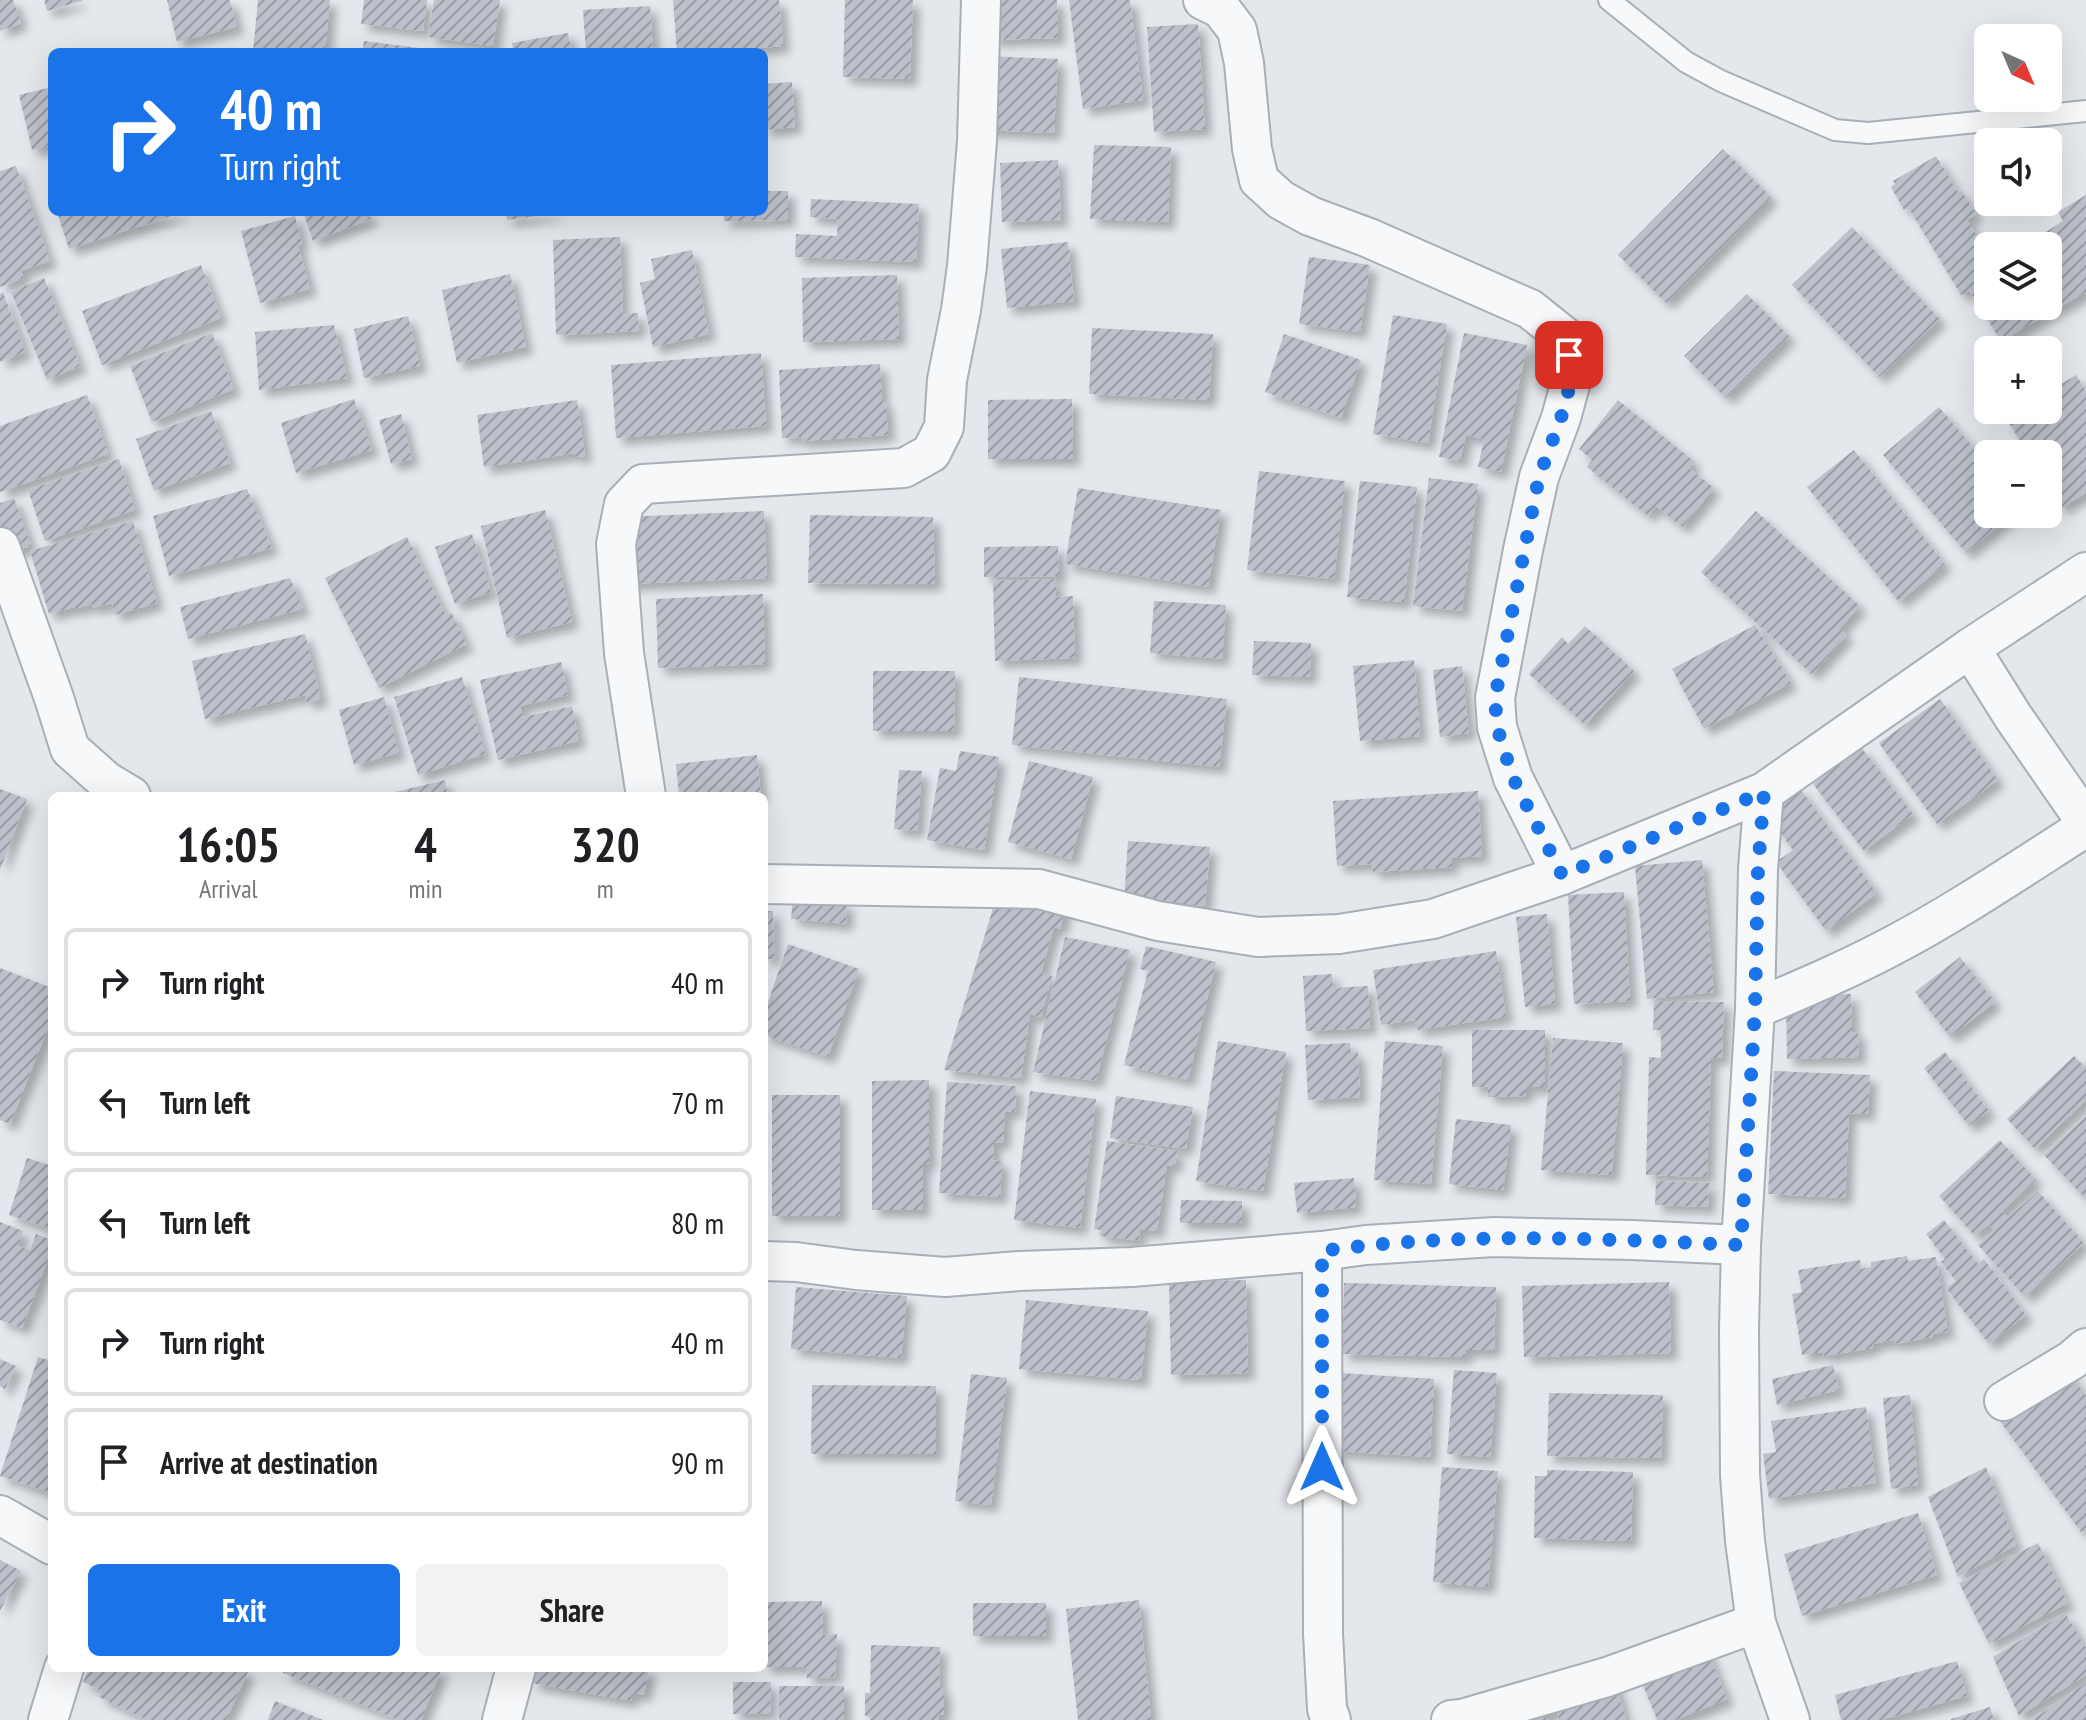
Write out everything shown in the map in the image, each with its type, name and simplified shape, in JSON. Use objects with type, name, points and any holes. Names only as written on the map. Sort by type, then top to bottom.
[{"type":"street","points":[[645,792],[624,653],[616,544],[624,504],[643,484],[904,468],[931,453],[944,427],[947,380],[967,266],[977,141],[981,0]]},
{"type":"street","points":[[1203,0],[1221,9],[1237,30],[1244,63],[1252,149],[1259,180],[1281,200],[1310,216],[1369,238],[1530,309],[1565,337],[1573,374],[1539,477],[1495,698],[1497,727],[1513,778],[1562,875]]},
{"type":"street","points":[[0,547],[70,749],[106,781],[124,792]]},
{"type":"street","points":[[768,884],[1039,889],[1158,921],[1258,937],[1339,934],[1433,919],[1562,875],[1764,792],[1970,648],[2086,572]]},
{"type":"street","points":[[1755,1009],[1895,945],[2086,825],[1970,648]]},
{"type":"street","points":[[1764,792],[1741,1245],[1740,1475],[1756,1623],[1790,1720]]},
{"type":"street","points":[[768,1261],[945,1277],[1132,1267],[1413,1241],[1494,1237],[1741,1245]]},
{"type":"street","points":[[1322,1251],[1323,1633],[1327,1709],[1331,1720]]},
{"type":"street","points":[[2004,1401],[2072,1360],[2086,1348]]},
{"type":"street","points":[[0,1515],[48,1543]]},
{"type":"street","points":[[1451,1720],[1607,1677],[1756,1623]]},
{"type":"street","points":[[48,1720],[63,1672]]},
{"type":"street","points":[[502,1720],[515,1672]]},
{"type":"lane","points":[[1609,0],[1686,62],[1721,81],[1835,130],[1868,133],[2086,111]]},
{"type":"building","points":[[0,0],[13,0],[21,23],[0,31]]},
{"type":"building","points":[[44,0],[82,0],[82,1],[47,11]]},
{"type":"building","points":[[167,0],[230,0],[237,27],[177,42]]},
{"type":"building","points":[[258,0],[330,0],[325,48],[253,48]]},
{"type":"building","points":[[364,0],[427,0],[423,31],[361,24]]},
{"type":"building","points":[[434,0],[500,0],[493,46],[428,37]]},
{"type":"building","points":[[673,0],[779,0],[783,46],[677,48]]},
{"type":"building","points":[[845,0],[913,0],[910,79],[843,77]]},
{"type":"building","points":[[991,0],[1057,0],[1058,38],[991,40]]},
{"type":"building","points":[[1069,0],[1130,0],[1143,100],[1083,109]]},
{"type":"building","points":[[650,6],[653,48],[586,48],[583,10]]},
{"type":"building","points":[[1198,24],[1205,129],[1154,132],[1147,27]]},
{"type":"building","points":[[568,33],[571,48],[513,48],[512,43]]},
{"type":"building","points":[[364,41],[419,48],[363,48]]},
{"type":"building","points":[[986,56],[1058,59],[1054,133],[981,130]]},
{"type":"building","points":[[792,82],[795,127],[768,130],[768,84]]},
{"type":"building","points":[[48,88],[48,146],[32,150],[19,95]]},
{"type":"building","points":[[1094,145],[1171,147],[1168,222],[1090,219]]},
{"type":"building","points":[[1723,149],[1771,197],[1666,303],[1618,255]]},
{"type":"building","points":[[1936,156],[1958,192],[1961,190],[1974,211],[1974,215],[1967,220],[1974,232],[1974,298],[1969,290],[1961,295],[1908,207],[1904,210],[1891,187],[1895,184],[1893,181]]},
{"type":"building","points":[[1058,160],[1061,220],[1002,222],[1000,163]]},
{"type":"building","points":[[16,166],[50,261],[21,271],[24,278],[0,287],[0,171]]},
{"type":"building","points":[[768,191],[788,191],[788,220],[724,221],[724,216],[768,216]]},
{"type":"building","points":[[2086,195],[2086,292],[2062,306],[2062,232],[2046,232],[2063,221],[2062,210]]},
{"type":"building","points":[[811,199],[919,204],[916,262],[795,257],[796,234],[837,236],[838,219],[810,217]]},
{"type":"building","points":[[58,216],[172,216],[69,249]]},
{"type":"building","points":[[295,216],[302,244],[298,245],[310,289],[260,303],[241,231]]},
{"type":"building","points":[[304,216],[370,216],[371,219],[313,241]]},
{"type":"building","points":[[506,216],[538,216],[507,220]]},
{"type":"building","points":[[1852,227],[1940,319],[1879,377],[1792,285]]},
{"type":"building","points":[[620,237],[623,314],[638,313],[639,331],[556,335],[553,240]]},
{"type":"building","points":[[1068,242],[1074,301],[1007,308],[1001,249]]},
{"type":"building","points":[[692,250],[709,334],[653,347],[640,283],[655,279],[651,259]]},
{"type":"building","points":[[1309,257],[1370,265],[1360,332],[1299,324]]},
{"type":"building","points":[[201,265],[221,318],[102,365],[82,311]]},
{"type":"building","points":[[510,274],[526,347],[457,363],[442,290]]},
{"type":"building","points":[[897,275],[899,339],[803,342],[802,278]]},
{"type":"building","points":[[44,278],[80,366],[47,380],[11,292]]},
{"type":"building","points":[[3,292],[25,352],[0,362],[0,294]]},
{"type":"building","points":[[1747,294],[1789,336],[1726,398],[1684,356]]},
{"type":"building","points":[[1393,315],[1447,324],[1428,443],[1373,434]]},
{"type":"building","points":[[408,316],[420,366],[364,378],[354,329]]},
{"type":"building","points":[[1988,320],[2037,320],[2010,336],[1998,336]]},
{"type":"building","points":[[334,325],[347,378],[259,390],[255,332]]},
{"type":"building","points":[[1092,328],[1213,334],[1209,400],[1089,394]]},
{"type":"building","points":[[212,333],[234,389],[152,422],[130,366]]},
{"type":"building","points":[[1464,333],[1527,345],[1501,472],[1478,467],[1484,439],[1466,435],[1460,461],[1439,457]]},
{"type":"building","points":[[1284,334],[1361,360],[1341,418],[1265,392]]},
{"type":"building","points":[[761,353],[766,426],[616,438],[611,365]]},
{"type":"building","points":[[880,364],[888,435],[801,441],[801,437],[782,438],[779,370]]},
{"type":"building","points":[[2076,375],[2086,391],[2086,493],[2062,507],[2062,440],[2019,440],[2010,424],[2062,424],[2062,384]]},
{"type":"building","points":[[87,395],[108,454],[0,492],[0,426]]},
{"type":"building","points":[[354,399],[372,450],[296,473],[281,423]]},
{"type":"building","points":[[1072,399],[1073,459],[988,459],[988,400]]},
{"type":"building","points":[[577,400],[585,456],[575,457],[575,453],[484,467],[477,415]]},
{"type":"building","points":[[1618,400],[1695,462],[1689,468],[1714,488],[1682,527],[1656,506],[1648,516],[1587,467],[1592,460],[1579,449]]},
{"type":"building","points":[[1939,407],[1974,448],[1974,528],[1995,528],[1966,553],[1883,455]]},
{"type":"building","points":[[211,411],[230,463],[154,491],[136,439]]},
{"type":"building","points":[[401,414],[412,459],[391,464],[379,420]]},
{"type":"building","points":[[1854,450],[1945,564],[1899,602],[1807,487]]},
{"type":"building","points":[[119,459],[135,510],[45,541],[28,490]]},
{"type":"building","points":[[1259,471],[1345,481],[1334,579],[1247,570]]},
{"type":"building","points":[[1429,478],[1478,484],[1462,611],[1413,606]]},
{"type":"building","points":[[1360,481],[1417,487],[1404,602],[1347,597]]},
{"type":"building","points":[[1078,488],[1221,510],[1208,587],[1065,564]]},
{"type":"building","points":[[247,489],[272,548],[169,576],[153,516]]},
{"type":"building","points":[[14,498],[31,546],[8,553],[0,529],[0,503]]},
{"type":"building","points":[[545,510],[572,622],[507,638],[481,526]]},
{"type":"building","points":[[764,511],[767,578],[627,584],[625,517]]},
{"type":"building","points":[[1756,511],[1860,606],[1840,628],[1847,635],[1812,674],[1701,572]]},
{"type":"building","points":[[810,515],[933,517],[935,584],[808,583]]},
{"type":"building","points":[[133,521],[157,603],[115,615],[112,603],[93,608],[92,604],[74,607],[49,614],[30,551]]},
{"type":"building","points":[[472,534],[491,592],[455,604],[435,547]]},
{"type":"building","points":[[407,537],[446,615],[451,612],[467,644],[379,688],[325,578]]},
{"type":"building","points":[[1058,546],[1059,576],[984,577],[984,547]]},
{"type":"building","points":[[290,578],[303,609],[188,639],[180,607]]},
{"type":"building","points":[[1056,579],[1056,597],[1073,596],[1075,658],[995,661],[993,581]]},
{"type":"building","points":[[763,594],[765,664],[658,668],[656,599]]},
{"type":"building","points":[[1154,601],[1226,605],[1222,659],[1150,653]]},
{"type":"building","points":[[1755,625],[1791,683],[1704,729],[1672,669]]},
{"type":"building","points":[[1585,626],[1634,671],[1585,725],[1529,674],[1562,637],[1568,644]]},
{"type":"building","points":[[305,634],[321,699],[307,703],[305,695],[205,719],[192,661]]},
{"type":"building","points":[[1254,641],[1311,643],[1310,677],[1252,675]]},
{"type":"building","points":[[1414,660],[1420,736],[1360,741],[1353,666]]},
{"type":"building","points":[[561,662],[568,695],[520,706],[523,717],[572,706],[579,741],[498,760],[480,680]]},
{"type":"building","points":[[1462,666],[1469,733],[1440,737],[1433,670]]},
{"type":"building","points":[[873,671],[955,671],[954,731],[873,731]]},
{"type":"building","points":[[462,677],[485,754],[418,775],[394,697]]},
{"type":"building","points":[[1019,677],[1227,699],[1219,767],[1012,745]]},
{"type":"building","points":[[384,697],[399,753],[354,765],[339,710]]},
{"type":"building","points":[[1940,699],[1998,780],[1937,824],[1879,743]]},
{"type":"building","points":[[1861,747],[1913,814],[1864,851],[1813,784]]},
{"type":"building","points":[[960,751],[999,757],[984,850],[927,840],[940,768],[956,771]]},
{"type":"building","points":[[757,755],[761,792],[679,792],[676,764]]},
{"type":"building","points":[[1029,761],[1093,777],[1071,859],[1008,842]]},
{"type":"building","points":[[899,770],[922,771],[917,831],[894,829]]},
{"type":"building","points":[[445,780],[447,792],[395,792]]},
{"type":"building","points":[[1799,787],[1877,893],[1826,931],[1776,862],[1793,850],[1765,812]]},
{"type":"building","points":[[0,789],[27,799],[0,870]]},
{"type":"building","points":[[1478,791],[1482,856],[1451,858],[1452,867],[1373,872],[1372,864],[1337,866],[1333,801]]},
{"type":"building","points":[[1128,841],[1210,847],[1205,906],[1124,901]]},
{"type":"building","points":[[1702,860],[1714,992],[1647,999],[1635,866]]},
{"type":"building","points":[[1000,885],[1067,903],[1060,929],[1054,927],[1041,973],[1052,976],[1041,1017],[1030,1014],[1021,1078],[944,1070]]},
{"type":"building","points":[[1624,892],[1630,1001],[1574,1004],[1568,895]]},
{"type":"building","points":[[793,898],[847,903],[846,924],[791,919]]},
{"type":"building","points":[[768,911],[773,911],[774,959],[768,959]]},
{"type":"building","points":[[1547,914],[1555,1004],[1525,1007],[1516,917]]},
{"type":"building","points":[[1065,937],[1130,950],[1096,1081],[1033,1072]]},
{"type":"building","points":[[788,944],[859,969],[828,1057],[768,1036],[768,1002]]},
{"type":"building","points":[[1146,946],[1216,962],[1188,1080],[1124,1065],[1148,971],[1140,969]]},
{"type":"building","points":[[1496,951],[1506,1017],[1417,1030],[1415,1020],[1381,1025],[1373,970]]},
{"type":"building","points":[[1960,957],[1995,1002],[1950,1037],[1915,992]]},
{"type":"building","points":[[0,968],[48,986],[48,1028],[10,1124],[0,1120]]},
{"type":"building","points":[[1332,974],[1333,988],[1368,986],[1370,1028],[1306,1031],[1303,976]]},
{"type":"building","points":[[1851,994],[1852,1032],[1858,1032],[1859,1057],[1787,1059],[1786,995]]},
{"type":"building","points":[[1654,1001],[1724,1002],[1722,1058],[1711,1058],[1707,1177],[1646,1175],[1649,1057],[1661,1058],[1661,1030],[1653,1030]]},
{"type":"building","points":[[1472,1030],[1545,1030],[1545,1087],[1526,1087],[1526,1096],[1488,1097],[1488,1087],[1472,1087]]},
{"type":"building","points":[[1553,1038],[1623,1043],[1612,1175],[1541,1170]]},
{"type":"building","points":[[1218,1041],[1286,1052],[1263,1191],[1196,1181]]},
{"type":"building","points":[[1385,1041],[1443,1046],[1431,1184],[1374,1180]]},
{"type":"building","points":[[1350,1043],[1351,1053],[1358,1052],[1360,1097],[1308,1100],[1305,1045]]},
{"type":"building","points":[[1945,1052],[1989,1111],[1969,1126],[1924,1068]]},
{"type":"building","points":[[2074,1056],[2086,1068],[2086,1100],[2035,1149],[2007,1119]]},
{"type":"building","points":[[1774,1071],[1870,1075],[1868,1114],[1849,1113],[1845,1198],[1768,1194]]},
{"type":"building","points":[[929,1080],[929,1164],[923,1164],[923,1210],[872,1210],[872,1081]]},
{"type":"building","points":[[947,1082],[1016,1086],[1015,1112],[1005,1111],[1003,1143],[994,1142],[993,1160],[1002,1161],[1000,1197],[939,1193]]},
{"type":"building","points":[[1030,1091],[1096,1099],[1080,1228],[1014,1220]]},
{"type":"building","points":[[772,1095],[840,1095],[840,1216],[772,1216]]},
{"type":"building","points":[[1116,1096],[1193,1107],[1186,1149],[1110,1138]]},
{"type":"building","points":[[2086,1116],[2086,1199],[2044,1155]]},
{"type":"building","points":[[1456,1119],[1511,1125],[1503,1190],[1449,1184]]},
{"type":"building","points":[[2000,1140],[2036,1180],[2002,1211],[2008,1218],[2038,1191],[2084,1243],[2025,1297],[1978,1245],[1994,1230],[1989,1224],[1975,1236],[1939,1196]]},
{"type":"building","points":[[1107,1141],[1177,1151],[1175,1166],[1167,1165],[1157,1231],[1140,1229],[1139,1241],[1100,1236],[1101,1230],[1094,1229]]},
{"type":"building","points":[[27,1158],[48,1165],[48,1228],[9,1215]]},
{"type":"building","points":[[1354,1178],[1356,1207],[1297,1213],[1294,1183]]},
{"type":"building","points":[[1656,1181],[1709,1183],[1708,1207],[1655,1205]]},
{"type":"building","points":[[1181,1200],[1242,1201],[1242,1223],[1180,1223]]},
{"type":"building","points":[[1944,1220],[1978,1264],[1984,1259],[2026,1315],[1989,1344],[1946,1288],[1956,1281],[1941,1262],[1945,1259],[1926,1234]]},
{"type":"building","points":[[0,1222],[23,1231],[18,1246],[30,1250],[36,1234],[48,1238],[48,1260],[22,1328],[0,1320]]},
{"type":"building","points":[[1907,1256],[1908,1261],[1936,1257],[1948,1332],[1894,1344],[1894,1340],[1872,1344],[1873,1348],[1824,1356],[1823,1352],[1802,1355],[1792,1294],[1802,1292],[1798,1270],[1860,1260],[1861,1269],[1871,1267],[1871,1262]]},
{"type":"building","points":[[1246,1280],[1248,1373],[1171,1375],[1169,1282]]},
{"type":"building","points":[[1669,1282],[1671,1353],[1524,1357],[1522,1286]]},
{"type":"building","points":[[1344,1283],[1496,1287],[1494,1350],[1466,1350],[1465,1357],[1342,1354]]},
{"type":"building","points":[[796,1287],[907,1296],[901,1358],[791,1349]]},
{"type":"building","points":[[1026,1300],[1148,1311],[1141,1380],[1019,1369]]},
{"type":"building","points":[[38,1357],[48,1360],[48,1492],[0,1476]]},
{"type":"building","points":[[0,1359],[16,1366],[5,1389],[0,1386]]},
{"type":"building","points":[[1833,1365],[1839,1390],[1777,1405],[1772,1379]]},
{"type":"building","points":[[2065,1367],[2086,1396],[2086,1528],[2081,1532],[1997,1417]]},
{"type":"building","points":[[1454,1370],[1497,1373],[1490,1457],[1447,1454]]},
{"type":"building","points":[[1341,1373],[1434,1379],[1430,1457],[1335,1451]]},
{"type":"building","points":[[971,1374],[1007,1378],[991,1505],[955,1501]]},
{"type":"building","points":[[812,1385],[936,1386],[936,1454],[811,1454]]},
{"type":"building","points":[[1549,1393],[1663,1395],[1661,1458],[1547,1456]]},
{"type":"building","points":[[1910,1395],[1918,1485],[1891,1489],[1883,1398]]},
{"type":"building","points":[[1866,1407],[1876,1483],[1769,1499],[1763,1454],[1776,1452],[1771,1421]]},
{"type":"building","points":[[1442,1467],[1498,1471],[1488,1587],[1433,1582]]},
{"type":"building","points":[[1986,1467],[2016,1545],[1958,1577],[1928,1497]]},
{"type":"building","points":[[1547,1470],[1633,1472],[1631,1541],[1534,1538],[1535,1476],[1547,1476]]},
{"type":"building","points":[[1918,1513],[1937,1575],[1802,1616],[1784,1554]]},
{"type":"building","points":[[2038,1543],[2068,1603],[1989,1644],[1959,1583]]},
{"type":"building","points":[[0,1560],[21,1571],[0,1611]]},
{"type":"building","points":[[1139,1600],[1151,1720],[1078,1720],[1066,1609]]},
{"type":"building","points":[[822,1601],[823,1635],[837,1634],[835,1677],[807,1678],[806,1667],[768,1667],[768,1602]]},
{"type":"building","points":[[973,1603],[1046,1603],[1046,1636],[973,1636]]},
{"type":"building","points":[[2065,1613],[2086,1648],[2086,1675],[2019,1716],[1993,1657]]},
{"type":"building","points":[[1703,1640],[1727,1699],[1676,1720],[1657,1720],[1636,1668]]},
{"type":"building","points":[[871,1645],[940,1647],[939,1688],[944,1688],[944,1715],[939,1714],[938,1720],[870,1720],[865,1716],[865,1693],[870,1693]]},
{"type":"building","points":[[1957,1661],[1967,1696],[1881,1720],[1841,1720],[1835,1695]]},
{"type":"building","points":[[87,1672],[248,1672],[226,1720],[148,1720],[99,1697],[101,1690],[83,1682]]},
{"type":"building","points":[[440,1672],[421,1720],[399,1720],[283,1673]]},
{"type":"building","points":[[534,1672],[648,1672],[644,1695],[632,1693],[631,1701],[532,1683]]},
{"type":"building","points":[[1613,1676],[1626,1720],[1559,1720],[1557,1710],[1546,1714],[1548,1720],[1474,1720]]},
{"type":"building","points":[[733,1682],[771,1682],[770,1714],[733,1714]]},
{"type":"building","points":[[2086,1683],[2086,1720],[2032,1720]]},
{"type":"building","points":[[779,1686],[844,1686],[844,1720],[779,1720]]},
{"type":"building","points":[[275,1701],[323,1720],[268,1720]]},
{"type":"building","points":[[1990,1707],[1994,1720],[1951,1720],[1951,1719]]},
{"type":"route","points":[[1322,1467],[1322,1251],[1366,1245],[1494,1237],[1741,1245],[1764,792],[1562,875],[1513,778],[1497,727],[1495,698],[1523,550],[1539,477],[1573,374],[1569,355]]}]
